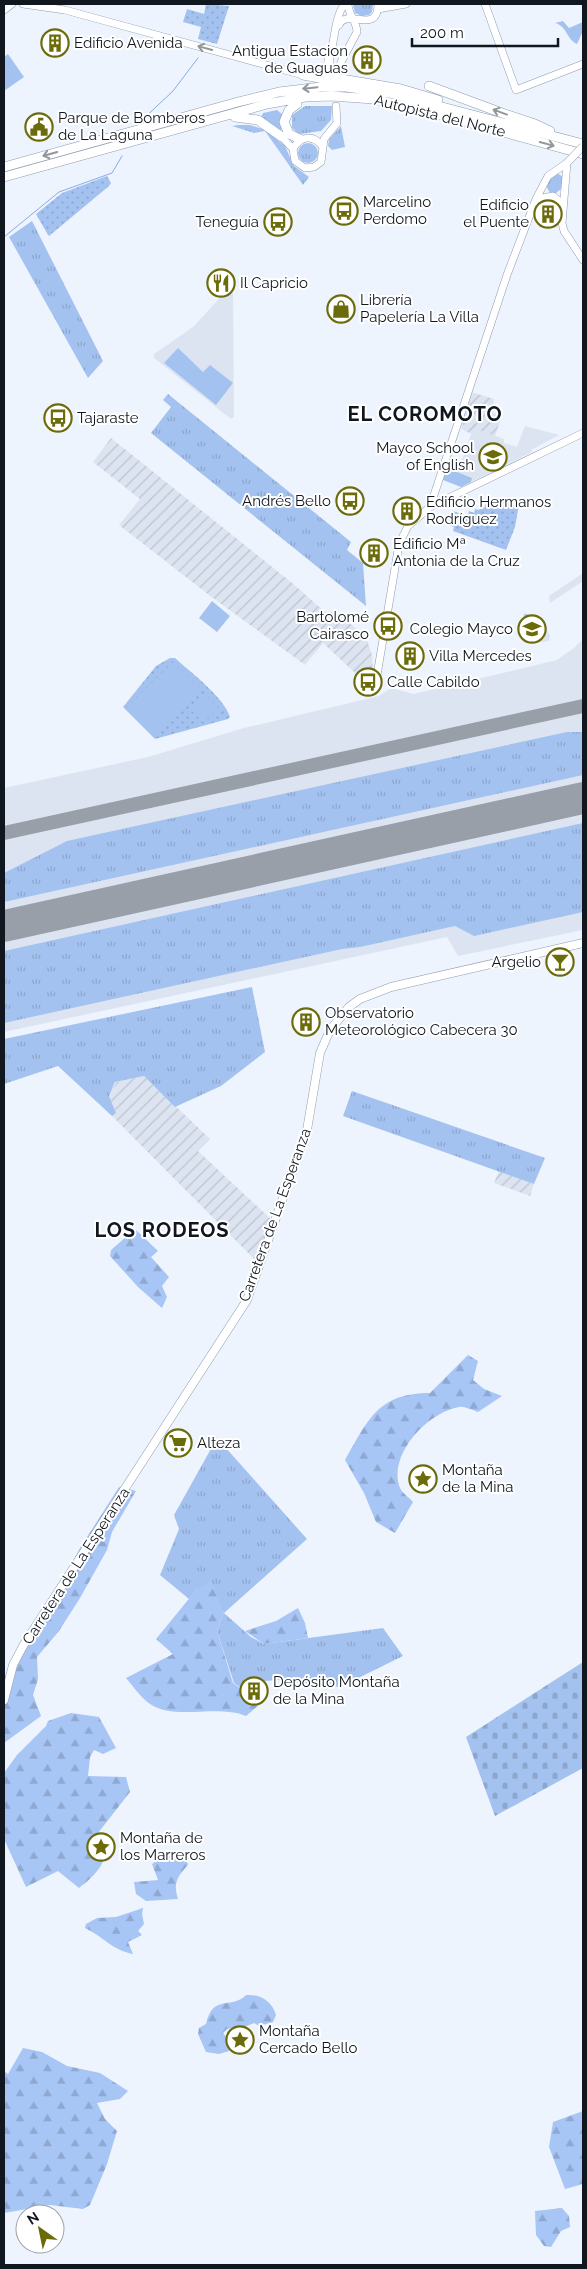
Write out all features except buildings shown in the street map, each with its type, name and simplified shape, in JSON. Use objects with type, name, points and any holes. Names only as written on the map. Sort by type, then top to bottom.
[{"type":"highway","points":[[329,60],[328,70],[331,77],[348,81]]},
{"type":"highway","points":[[303,75],[326,80],[382,85],[420,94],[478,115]]},
{"type":"highway","points":[[429,86],[535,124],[561,138]]},
{"type":"highway","name":"Autopista del Norte","points":[[4,167],[238,102],[308,88],[346,87],[389,93],[478,115],[583,145]]},
{"type":"highway","name":"Autopista del Norte","points":[[4,177],[190,124],[267,104],[305,97],[332,96],[372,99],[449,117],[583,154]]},
{"type":"highway","points":[[190,124],[206,126],[235,117],[297,104],[330,101],[358,102],[430,117],[449,117]]},
{"type":"highway","points":[[297,104],[289,110],[284,122],[289,134],[300,140]]},
{"type":"highway","points":[[235,117],[258,120],[282,137]]},
{"type":"main road","name":"Carretera de La Esperanza","points":[[4,1700],[13,1665],[23,1646],[247,1300],[307,1130],[320,1052],[338,1017],[360,999],[391,987],[583,943]]},
{"type":"street","points":[[4,10],[12,4]]},
{"type":"street","points":[[23,4],[40,4],[303,75],[319,74],[329,60],[337,28],[340,4]]},
{"type":"street","points":[[337,77],[341,62],[357,32],[347,4],[339,12]]},
{"type":"street","points":[[353,42],[359,37],[367,21],[375,15],[378,6],[406,4]]},
{"type":"street","points":[[485,4],[516,90],[583,64]]},
{"type":"street","points":[[337,28],[345,20],[367,21]]},
{"type":"street","points":[[336,108],[338,119],[336,126],[324,139],[322,146],[323,158],[318,165],[310,168],[297,164],[293,157],[293,149],[300,140],[307,137],[314,138],[322,135],[334,124],[336,108]]},
{"type":"street","points":[[282,137],[293,149]]},
{"type":"street","points":[[314,138],[322,146]]},
{"type":"street","points":[[430,507],[504,284],[536,199],[548,176],[567,163],[583,145]]},
{"type":"street","points":[[567,163],[562,223],[564,232],[583,260]]},
{"type":"street","points":[[556,170],[565,176]]},
{"type":"street","points":[[543,186],[559,202],[562,212]]},
{"type":"street","points":[[536,199],[560,193],[564,187]]},
{"type":"street","points":[[370,691],[376,681],[399,544],[408,526],[430,507],[583,433]]},
{"type":"shaded area","points":[[229,288],[233,290],[234,417],[231,419],[154,358],[154,354],[193,327]]},
{"type":"shaded area","points":[[471,392],[494,399],[493,413],[502,416],[495,436],[478,430],[476,436],[461,429],[463,425],[461,422]]},
{"type":"shaded area","name":"Mayco School of English","points":[[525,426],[559,435],[531,450],[532,452],[461,487],[447,468],[458,472],[471,434],[476,436],[478,430],[504,439],[504,443],[517,447]]},
{"type":"shaded area","points":[[111,438],[291,582],[325,612],[335,611],[366,637],[372,655],[373,675],[368,685],[323,643],[305,665],[209,595],[119,525],[140,499],[93,462]]},
{"type":"shaded area","points":[[583,573],[583,581],[550,603],[549,596]]},
{"type":"shaded area","name":"Colegio Mayco","points":[[524,613],[542,619],[550,636],[549,641],[543,642],[517,634]]},
{"type":"shaded area","points":[[583,639],[583,930],[458,956],[447,937],[4,1032],[4,788],[148,757],[244,728],[379,696],[391,688],[414,694],[557,660]]},
{"type":"shaded area","points":[[144,1076],[210,1139],[198,1151],[273,1221],[255,1260],[112,1116],[116,1113],[109,1096],[116,1082]]},
{"type":"shaded area","points":[[499,1171],[534,1184],[530,1196],[494,1183]]},
{"type":"green space","points":[[206,4],[229,6],[217,44],[198,39],[201,27],[183,22],[187,9],[204,14]]},
{"type":"green space","points":[[353,4],[373,4],[372,12],[369,15],[362,16],[355,13]]},
{"type":"green space","points":[[563,21],[569,28],[583,22],[583,31],[577,44],[573,42],[562,27],[555,23]]},
{"type":"green space","points":[[8,54],[24,77],[4,91],[4,57]]},
{"type":"green space","points":[[305,106],[332,106],[331,120],[321,131],[299,134],[292,128],[292,115]]},
{"type":"green space","points":[[277,110],[282,114],[281,131],[261,117],[263,113]]},
{"type":"green space","points":[[250,125],[266,130],[285,146],[294,166],[309,177],[303,185],[265,131],[254,133],[232,126]]},
{"type":"green space","points":[[341,126],[345,147],[332,150],[328,146],[329,139]]},
{"type":"green space","points":[[308,143],[315,146],[318,153],[315,160],[308,163],[301,160],[298,153],[301,146]]},
{"type":"green space","points":[[557,173],[563,177],[561,189],[556,193],[550,193],[546,186]]},
{"type":"green space","points":[[107,176],[111,183],[109,186],[49,236],[36,214],[62,193]]},
{"type":"green space","points":[[32,221],[103,361],[88,378],[9,237]]},
{"type":"green space","points":[[178,348],[203,372],[210,365],[233,383],[216,405],[164,363]]},
{"type":"green space","points":[[168,394],[351,542],[347,550],[363,563],[366,606],[151,433],[171,407],[163,400]]},
{"type":"green space","points":[[447,468],[472,478],[471,482],[461,487],[443,480]]},
{"type":"green space","points":[[497,498],[519,505],[515,527],[506,550],[453,531],[454,527],[448,525],[453,511],[468,516],[469,511],[474,513],[475,509],[479,510],[481,506],[484,508],[486,504],[491,505],[492,501],[495,502]]},
{"type":"green space","points":[[212,601],[230,616],[217,632],[199,618]]},
{"type":"green space","points":[[525,614],[540,618],[536,629],[522,624]]},
{"type":"green space","points":[[170,658],[175,658],[214,693],[227,709],[230,717],[228,719],[155,739],[123,707],[156,666]]},
{"type":"green space","points":[[173,662],[202,691],[155,737],[126,708]]},
{"type":"green space","points":[[205,694],[219,708],[203,722],[190,709]]},
{"type":"green space","points":[[567,732],[583,732],[583,775],[4,902],[4,873],[67,841]]},
{"type":"green space","points":[[583,823],[583,912],[474,936],[455,926],[4,1023],[4,951]]},
{"type":"green space","points":[[252,987],[265,1052],[221,1086],[175,1107],[144,1076],[115,1082],[109,1096],[116,1113],[112,1116],[58,1066],[4,1084],[4,1039]]},
{"type":"green space","points":[[352,1091],[545,1158],[534,1184],[343,1116]]},
{"type":"green space","points":[[135,1229],[158,1251],[151,1257],[169,1277],[162,1286],[167,1297],[162,1308],[138,1287],[110,1256],[111,1250]]},
{"type":"green space","points":[[468,1355],[478,1361],[473,1380],[484,1389],[502,1396],[478,1412],[461,1407],[447,1411],[423,1426],[413,1437],[399,1462],[398,1475],[401,1490],[413,1502],[395,1533],[376,1522],[364,1493],[345,1460],[368,1421],[386,1404],[412,1394],[430,1393]]},
{"type":"green space","points":[[217,1438],[307,1539],[224,1613],[251,1637],[264,1644],[383,1628],[403,1656],[340,1687],[278,1680],[252,1682],[245,1691],[234,1683],[217,1631],[224,1612],[197,1589],[189,1599],[160,1575],[179,1529],[174,1515]]},
{"type":"green space","points":[[119,1487],[136,1491],[112,1532],[107,1550],[80,1598],[59,1631],[37,1657],[38,1679],[33,1695],[41,1716],[4,1743],[4,1679],[9,1666],[22,1656],[80,1548]]},
{"type":"green space","points":[[211,1581],[224,1612],[217,1631],[233,1683],[260,1704],[246,1716],[222,1711],[183,1712],[160,1709],[150,1704],[140,1695],[126,1678],[173,1654],[156,1639],[197,1589]]},
{"type":"green space","points":[[298,1608],[305,1623],[308,1638],[264,1644],[245,1631],[276,1621]]},
{"type":"green space","points":[[583,1662],[583,1768],[495,1816],[466,1737]]},
{"type":"green space","points":[[71,1713],[99,1717],[116,1748],[103,1754],[94,1750],[90,1757],[88,1776],[126,1777],[130,1792],[98,1833],[105,1850],[102,1864],[92,1877],[79,1888],[58,1871],[26,1887],[4,1839],[4,1773],[17,1755],[46,1726],[48,1721]]},
{"type":"green space","points":[[163,1856],[186,1856],[188,1865],[181,1873],[176,1884],[178,1899],[146,1901],[136,1894],[134,1882],[158,1880],[152,1864]]},
{"type":"green space","points":[[143,1908],[144,1924],[138,1931],[142,1935],[128,1942],[133,1954],[119,1950],[85,1928],[86,1924],[97,1918],[116,1917]]},
{"type":"green space","points":[[246,1995],[261,1997],[272,2006],[276,2015],[273,2022],[259,2026],[254,2023],[227,2029],[223,2033],[229,2041],[229,2051],[219,2054],[206,2052],[198,2034],[199,2028],[206,2024],[209,2014],[218,2005],[235,2002]]},
{"type":"green space","points":[[23,2048],[42,2052],[67,2066],[100,2073],[128,2091],[120,2099],[97,2103],[105,2119],[117,2131],[107,2164],[90,2205],[83,2209],[65,2207],[65,2204],[15,2204],[15,2211],[4,2213],[4,2071],[8,2074]]},
{"type":"green space","points":[[583,2111],[583,2184],[565,2189],[549,2147],[553,2122]]},
{"type":"green space","points":[[562,2208],[569,2216],[570,2227],[561,2231],[551,2247],[544,2246],[536,2235],[535,2211]]},
{"type":"waterway","points":[[140,122],[173,91],[198,58]]},
{"type":"waterway","points":[[4,237],[59,192],[112,173],[122,156]]},
{"type":"taxiway","points":[[4,833],[583,706]]},
{"type":"runway","points":[[4,926],[583,798]]},
{"type":"place","name":"Edificio Avenida","points":[[55,43]]},
{"type":"place","name":"Antigua Estacion de Guaguas","points":[[367,60]]},
{"type":"place","name":"Parque de Bomberos de La Laguna","points":[[39,127]]},
{"type":"place","name":"Marcelino Perdomo","points":[[344,211]]},
{"type":"place","name":"Edificio el Puente","points":[[548,214]]},
{"type":"place","name":"Teneguía","points":[[278,222]]},
{"type":"place","name":"Il Capricio","points":[[221,283]]},
{"type":"place","name":"Librería Papelería La Villa","points":[[341,309]]},
{"type":"place","name":"Tajaraste","points":[[58,418]]},
{"type":"place","name":"Mayco School of English","points":[[493,457]]},
{"type":"place","name":"Andrés Bello","points":[[350,501]]},
{"type":"place","name":"Edificio Hermanos Rodríguez","points":[[407,511]]},
{"type":"place","name":"Edificio Mª Antonia de la Cruz","points":[[374,553]]},
{"type":"place","name":"Bartolomé Cairasco","points":[[388,626]]},
{"type":"place","name":"Colegio Mayco","points":[[532,629]]},
{"type":"place","name":"Villa Mercedes","points":[[410,656]]},
{"type":"place","name":"Calle Cabildo","points":[[368,682]]},
{"type":"place","name":"Argelio","points":[[560,962]]},
{"type":"place","name":"Observatorio Meteorológico Cabecera 30","points":[[306,1022]]},
{"type":"place","name":"Alteza","points":[[178,1443]]},
{"type":"place","name":"Montaña de la Mina","points":[[423,1479]]},
{"type":"place","name":"Depósito Montaña de la Mina","points":[[254,1691]]},
{"type":"place","name":"Montaña de los Marreros","points":[[101,1847]]},
{"type":"place","name":"Montaña Cercado Bello","points":[[240,2040]]},
{"type":"district","name":"EL COROMOTO","points":[[425,414]]},
{"type":"district","name":"LOS RODEOS","points":[[162,1230]]}]
